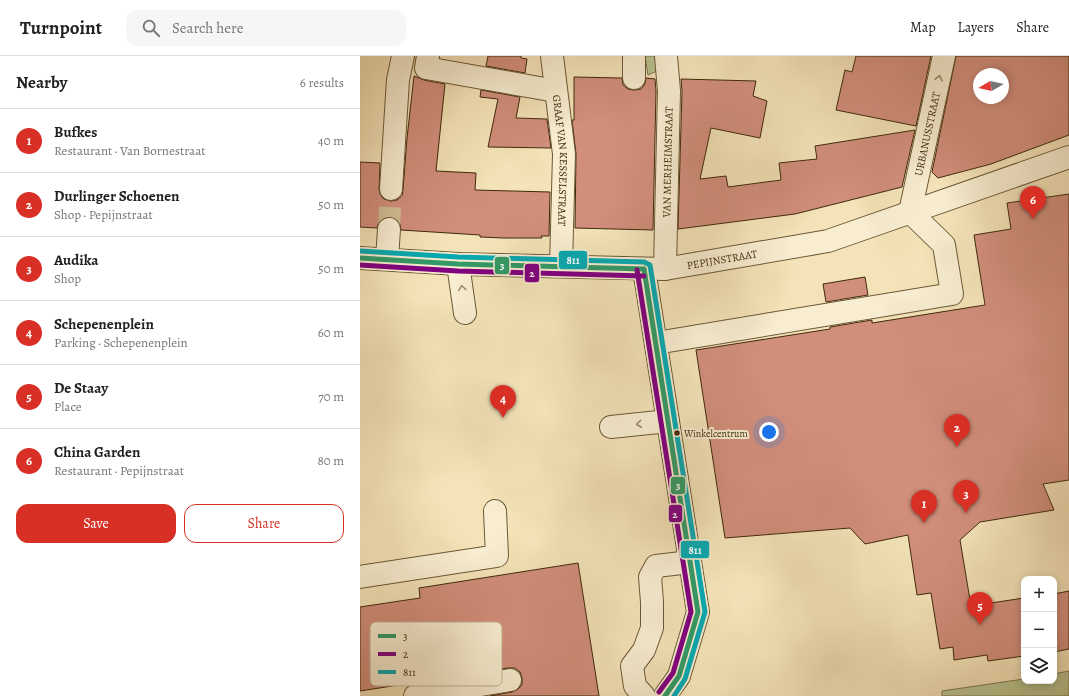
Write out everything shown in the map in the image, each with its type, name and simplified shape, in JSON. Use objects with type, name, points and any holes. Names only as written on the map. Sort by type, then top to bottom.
[{"type":"street","points":[[392,189],[398,80],[403,56]]},
{"type":"street","points":[[428,56],[426,68],[556,91]]},
{"type":"street","points":[[634,56],[634,78]]},
{"type":"street","name":"VAN MERHEIMSTRAAT","points":[[665,696],[679,676],[698,612],[656,342],[654,269],[669,91],[666,56]]},
{"type":"street","name":"URBANUSSTRAAT","points":[[910,212],[944,56]]},
{"type":"street","name":"GRAAF VAN KESSELSTRAAT","points":[[555,57],[556,91],[564,154],[561,266]]},
{"type":"street","name":"PEPIJNSTRAAT","points":[[360,258],[458,264],[654,269],[828,241],[1069,157]]},
{"type":"street","points":[[656,342],[952,294],[944,245],[910,212]]},
{"type":"street","points":[[387,259],[389,229]]},
{"type":"street","points":[[458,264],[465,313]]},
{"type":"street","points":[[611,427],[668,421]]},
{"type":"street","points":[[360,577],[497,556],[495,511]]},
{"type":"street","points":[[644,696],[634,686],[632,666],[644,650],[652,628],[650,577],[656,566],[690,562]]},
{"type":"street","points":[[502,681],[510,680]]},
{"type":"street","points":[[415,696],[474,686]]},
{"type":"green space","points":[[645,56],[656,56],[659,70],[648,75]]},
{"type":"green space","points":[[1069,671],[1069,696],[942,696],[942,691],[1021,679],[1021,684],[1057,684],[1057,673]]},
{"type":"building","points":[[488,56],[521,56],[521,58],[527,59],[525,73],[486,66]]},
{"type":"building","points":[[856,56],[931,56],[916,126],[836,110],[845,70],[852,72]]},
{"type":"building","points":[[956,56],[1069,56],[1069,135],[991,164],[938,178],[932,172]]},
{"type":"building","points":[[414,76],[424,80],[445,84],[436,171],[476,173],[475,190],[550,192],[549,236],[541,236],[542,238],[504,238],[401,230],[400,224],[396,219],[389,217],[384,218],[379,222],[377,228],[360,227],[360,162],[380,163],[379,189],[380,195],[384,199],[391,201],[397,200],[402,196]]},
{"type":"building","points":[[574,77],[622,78],[623,85],[628,89],[634,90],[641,89],[645,84],[646,78],[655,79],[653,230],[575,228],[576,154],[572,120],[574,120]]},
{"type":"building","points":[[681,79],[756,81],[753,96],[767,101],[760,138],[711,128],[700,179],[726,176],[728,187],[781,180],[779,163],[817,159],[815,146],[915,130],[902,187],[795,214],[678,229],[682,91]]},
{"type":"building","points":[[481,90],[520,97],[516,118],[547,119],[551,148],[488,147],[498,99],[480,97]]},
{"type":"building","points":[[1069,194],[1069,480],[1043,484],[1054,510],[980,522],[960,540],[971,606],[1021,598],[1021,656],[988,661],[987,655],[954,660],[953,647],[940,649],[931,593],[917,595],[908,535],[865,544],[850,528],[725,538],[696,350],[830,329],[830,327],[872,320],[872,323],[985,305],[974,235],[1011,229],[1007,203]]},
{"type":"building","points":[[865,277],[868,295],[826,302],[823,284]]},
{"type":"building","points":[[578,563],[599,696],[490,696],[512,692],[522,685],[520,672],[515,668],[502,669],[502,622],[370,622],[370,686],[392,686],[360,691],[360,607],[420,598],[419,588]]},
{"type":"building","points":[[1069,591],[1069,649],[1057,651],[1057,612],[1057,593]]},
{"type":"tunnel","points":[[389,229],[391,189]]},
{"type":"transit line","name":"811","points":[[360,251],[458,257],[644,262],[650,265],[705,612],[685,679],[674,696]]},
{"type":"transit line","name":"3","points":[[360,258],[458,264],[644,269]]},
{"type":"transit line","name":"2","points":[[360,265],[458,271],[644,276]]},
{"type":"transit line","name":"3","points":[[644,269],[698,612],[679,676],[665,696]]},
{"type":"transit line","name":"2","points":[[637,270],[691,612],[673,673],[659,692]]},
{"type":"place","name":"China Garden","points":[[1033,219]]},
{"type":"place","name":"Schepenenplein","points":[[503,418]]},
{"type":"place","name":"Winkelcentrum","points":[[677,433]]},
{"type":"place","name":"Durlinger Schoenen","points":[[957,447]]},
{"type":"place","name":"Audika","points":[[966,513]]},
{"type":"place","name":"Bufkes","points":[[924,523]]},
{"type":"place","name":"De Staay","points":[[980,625]]}]
